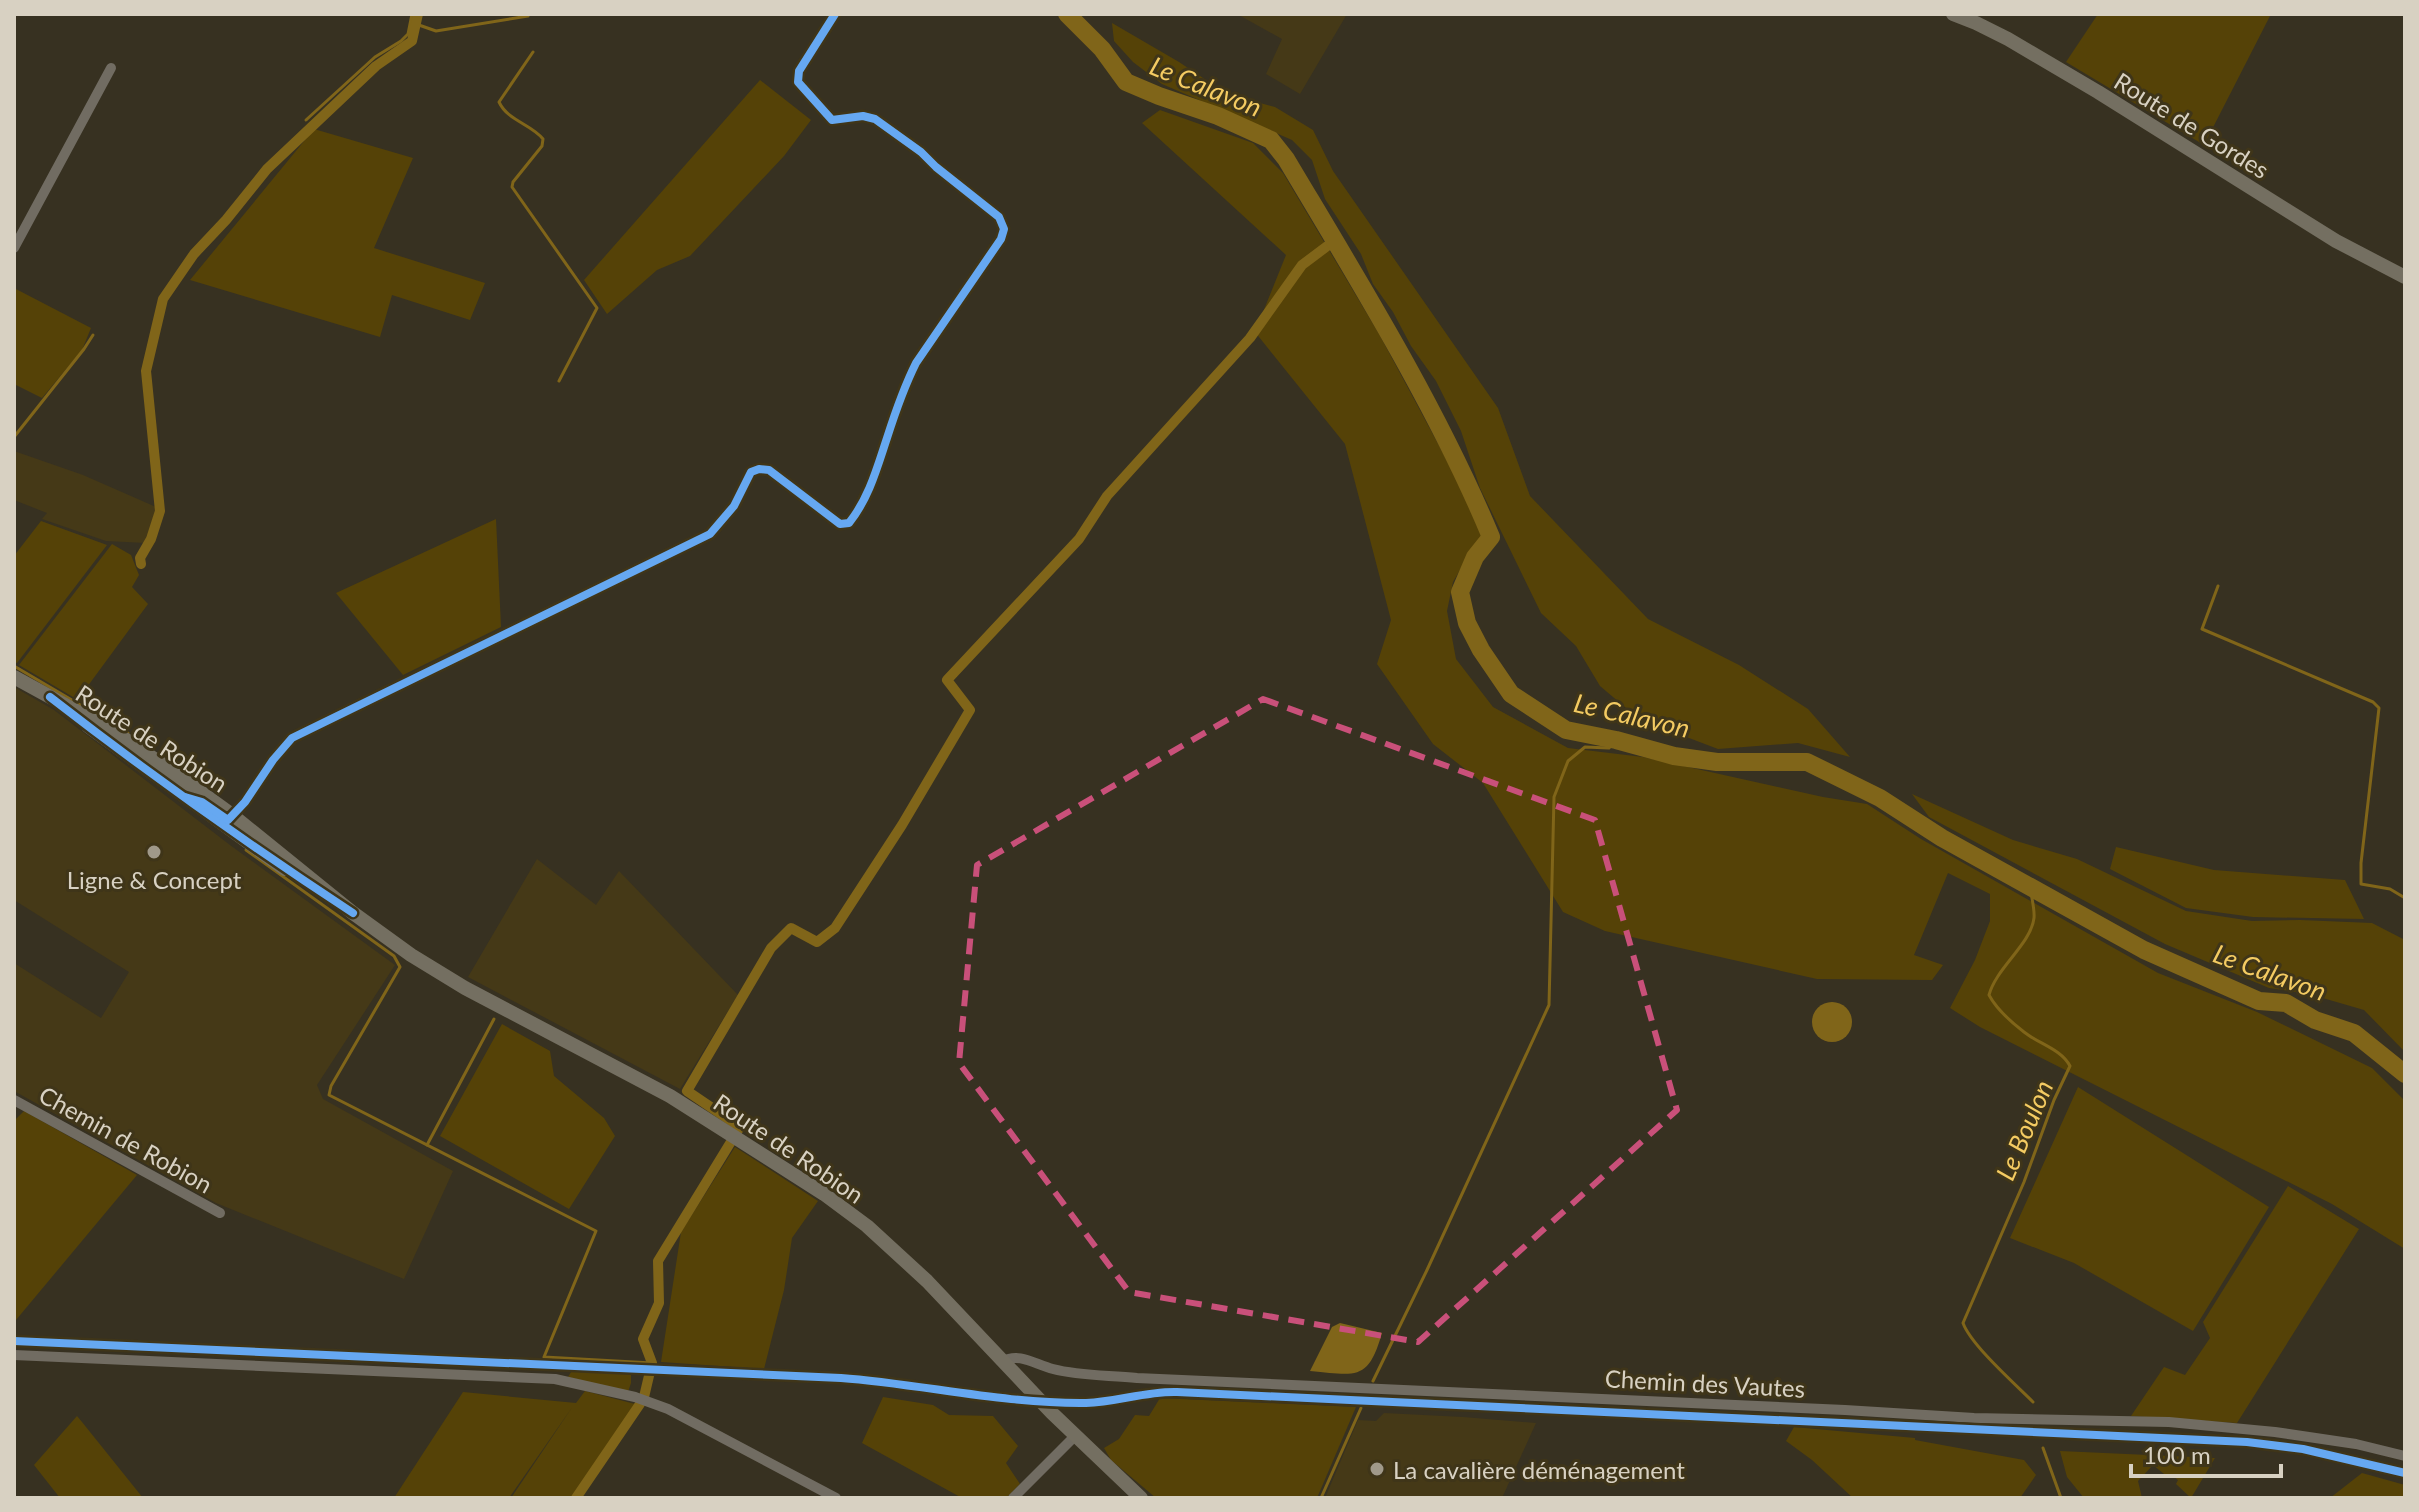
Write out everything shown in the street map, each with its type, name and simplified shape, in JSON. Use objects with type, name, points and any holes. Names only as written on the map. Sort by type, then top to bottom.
[{"type":"main road","name":"Route de Gordes","points":[[1953,14],[2008,39],[2336,241],[2405,277]]},
{"type":"main road","name":"Route de Robion","points":[[14,677],[116,733],[353,913]]},
{"type":"main road","name":"Route de Robion","points":[[50,697],[283,867],[435,971],[670,1096],[824,1194],[899,1254],[959,1312],[1075,1436],[1141,1498]]},
{"type":"street","points":[[185,797],[230,817],[245,802],[292,738],[710,534],[734,506],[751,472],[769,470],[840,524],[849,523],[878,467],[905,386],[916,363],[1001,239],[1004,229],[999,217],[875,119],[863,116],[832,120],[798,82],[799,71],[835,14]]},
{"type":"street","points":[[14,248],[111,68]]},
{"type":"street","name":"Chemin de Robion","points":[[14,1100],[220,1213]]},
{"type":"street","points":[[14,1355],[555,1379],[635,1397],[668,1409],[836,1498]]},
{"type":"street","name":"Chemin des Vautes","points":[[1003,1361],[1011,1357],[1086,1374],[1137,1378],[1974,1418],[2169,1422],[2275,1432],[2356,1444],[2405,1456]]},
{"type":"street","points":[[1013,1498],[1075,1436]]},
{"type":"highlighted area","points":[[1263,699],[1595,820],[1677,1110],[1418,1342],[1129,1292],[959,1063],[977,865]]},
{"type":"shaded area","points":[[1237,14],[1347,14],[1300,94],[1266,74],[1282,39]]},
{"type":"shaded area","points":[[2098,14],[2271,14],[2204,145],[2066,62]]},
{"type":"shaded area","points":[[1112,23],[1227,94],[1275,107],[1313,130],[1333,171],[1498,408],[1530,496],[1648,619],[1739,665],[1808,709],[1850,757],[1798,743],[1718,749],[1639,719],[1600,686],[1576,646],[1541,613],[1480,488],[1461,431],[1436,381],[1373,284],[1361,254],[1325,199],[1312,160],[1292,140],[1162,84],[1133,62],[1114,41]]},
{"type":"shaded area","points":[[760,80],[811,120],[784,156],[690,256],[657,270],[607,314],[584,280]]},
{"type":"shaded area","points":[[1160,110],[1253,143],[1283,173],[1379,334],[1487,535],[1471,551],[1453,582],[1447,611],[1456,659],[1493,707],[1568,748],[1643,757],[1867,804],[1921,839],[2158,973],[2257,1012],[2372,1068],[2405,1101],[2405,1249],[2332,1204],[1980,1027],[1950,1008],[1975,960],[1990,921],[1990,894],[1948,873],[1914,955],[1943,965],[1932,980],[1817,979],[1605,931],[1563,912],[1483,783],[1433,744],[1377,664],[1391,620],[1345,444],[1255,332],[1286,255],[1142,123]]},
{"type":"shaded area","points":[[314,129],[413,158],[374,248],[485,283],[470,320],[392,295],[380,337],[190,280]]},
{"type":"shaded area","points":[[14,288],[91,328],[82,350],[42,398],[14,384]]},
{"type":"shaded area","points":[[14,451],[83,475],[156,507],[146,543],[106,541],[42,519],[47,513],[14,500]]},
{"type":"shaded area","points":[[496,519],[501,627],[403,675],[336,593]]},
{"type":"shaded area","points":[[41,521],[107,545],[17,663],[14,662],[14,556]]},
{"type":"shaded area","points":[[112,544],[131,555],[139,575],[132,587],[148,604],[79,698],[73,697],[19,665]]},
{"type":"shaded area","points":[[14,687],[54,710],[230,845],[395,965],[317,1085],[323,1099],[453,1171],[404,1279],[216,1203],[14,1091],[14,963],[101,1018],[129,972],[14,900]]},
{"type":"shaded area","points":[[1912,794],[2013,840],[2077,859],[2186,911],[2252,921],[2372,923],[2405,940],[2405,1052],[2364,1010],[2309,994],[2269,988],[2165,944],[1929,817]]},
{"type":"shaded area","points":[[2116,847],[2214,870],[2345,880],[2364,919],[2253,917],[2186,908],[2110,869]]},
{"type":"shaded area","points":[[537,859],[596,905],[619,871],[738,995],[680,1089],[468,977]]},
{"type":"shaded area","points":[[1832,1002],[1846,1008],[1852,1022],[1846,1036],[1832,1042],[1818,1036],[1812,1022],[1818,1008]]},
{"type":"shaded area","points":[[502,1024],[550,1051],[554,1076],[604,1118],[615,1136],[569,1209],[440,1136]]},
{"type":"shaded area","points":[[2078,1087],[2269,1207],[2193,1331],[2074,1263],[2010,1238]]},
{"type":"shaded area","points":[[24,1111],[137,1175],[16,1320],[14,1121]]},
{"type":"shaded area","points":[[735,1147],[818,1201],[792,1238],[784,1290],[764,1369],[661,1362],[681,1232]]},
{"type":"shaded area","points":[[2288,1186],[2359,1229],[2237,1423],[2131,1416],[2164,1367],[2185,1375],[2210,1338],[2203,1322]]},
{"type":"shaded area","points":[[1340,1323],[1382,1333],[1371,1360],[1365,1368],[1349,1374],[1310,1371],[1332,1327]]},
{"type":"shaded area","points":[[573,1369],[631,1373],[631,1383],[628,1392],[568,1377]]},
{"type":"shaded area","points":[[585,1391],[635,1404],[573,1498],[511,1498],[573,1406],[509,1498],[394,1498],[463,1392],[576,1403]]},
{"type":"shaded area","points":[[883,1397],[933,1405],[949,1415],[993,1416],[1018,1446],[1006,1463],[1020,1484],[1006,1498],[962,1498],[862,1443]]},
{"type":"shaded area","points":[[1160,1398],[1356,1407],[1317,1498],[1156,1498],[1111,1460],[1104,1448],[1119,1439],[1135,1415],[1149,1416]]},
{"type":"shaded area","points":[[1384,1413],[1536,1423],[1502,1498],[1325,1498],[1358,1420],[1376,1421]]},
{"type":"shaded area","points":[[77,1416],[143,1498],[60,1498],[34,1465]]},
{"type":"shaded area","points":[[1794,1427],[1915,1438],[2024,1460],[2036,1475],[2020,1498],[1853,1498],[1786,1441]]},
{"type":"shaded area","points":[[2060,1451],[2215,1458],[2191,1498],[2176,1484],[2178,1480],[2171,1474],[2169,1478],[2153,1465],[2138,1481],[2142,1498],[2084,1498],[2067,1477]]},
{"type":"shaded area","points":[[2362,1473],[2405,1485],[2405,1498],[2330,1498]]},
{"type":"waterway","points":[[306,120],[375,57],[401,41],[408,34],[412,14]]},
{"type":"waterway","points":[[141,564],[140,558],[151,539],[160,511],[146,371],[163,299],[194,254],[267,169],[376,66],[412,41],[418,14]]},
{"type":"waterway","name":"Le Calavon","points":[[1067,14],[1102,49],[1126,82],[1218,116],[1271,140],[1286,159],[1421,392],[1491,537],[1475,557],[1460,592],[1467,623],[1511,694],[1566,730],[1674,756],[1717,762],[1807,762],[1880,798],[1942,838],[2144,950],[2259,1001],[2286,1003],[2315,1020],[2354,1033],[2405,1074]]},
{"type":"waterway","points":[[416,24],[436,31],[528,16]]},
{"type":"waterway","points":[[533,52],[499,102],[508,114],[543,139],[542,146],[512,187],[597,308],[559,381]]},
{"type":"waterway","points":[[644,1397],[652,1363],[643,1339],[659,1303],[658,1261],[740,1127],[687,1091],[771,948],[791,928],[817,942],[835,928],[902,825],[970,710],[947,680],[1079,539],[1107,496],[1250,338],[1302,265],[1334,241]]},
{"type":"waterway","points":[[14,437],[93,335]]},
{"type":"waterway","points":[[2218,586],[2202,629],[2373,702],[2379,708],[2361,884],[2390,889],[2405,898]]},
{"type":"waterway","points":[[14,666],[128,733]]},
{"type":"waterway","points":[[1373,1381],[1549,1005],[1554,797],[1568,761],[1585,747],[1609,748],[1616,740]]},
{"type":"waterway","points":[[246,850],[394,956],[400,967],[331,1086],[329,1095],[596,1231],[544,1357],[652,1363]]},
{"type":"waterway","name":"Le Boulon","points":[[2030,886],[2034,914],[2031,928],[1989,995],[2014,1024],[2055,1051],[2070,1066],[1963,1323],[1984,1353],[2033,1402]]},
{"type":"waterway","points":[[427,1145],[494,1019]]},
{"type":"waterway","points":[[576,1498],[640,1404]]},
{"type":"waterway","points":[[1321,1498],[1361,1408]]},
{"type":"waterway","name":"Le Boulon","points":[[2043,1448],[2061,1498]]},
{"type":"cycle path","points":[[185,797],[202,802],[228,820],[292,738],[710,534],[734,506],[751,472],[769,470],[840,524],[849,523],[872,482],[916,363],[1001,239],[1004,229],[999,217],[921,152],[875,119],[863,116],[832,120],[798,82],[799,71],[835,14]]},
{"type":"cycle path","points":[[50,697],[199,808],[353,913]]},
{"type":"cycle path","points":[[14,1341],[841,1378],[1055,1402],[1086,1403],[1177,1392],[2247,1442],[2303,1449],[2405,1473]]},
{"type":"place","name":"Ligne & Concept","points":[[154,852]]},
{"type":"place","name":"La cavalière déménagement","points":[[1377,1469]]}]
